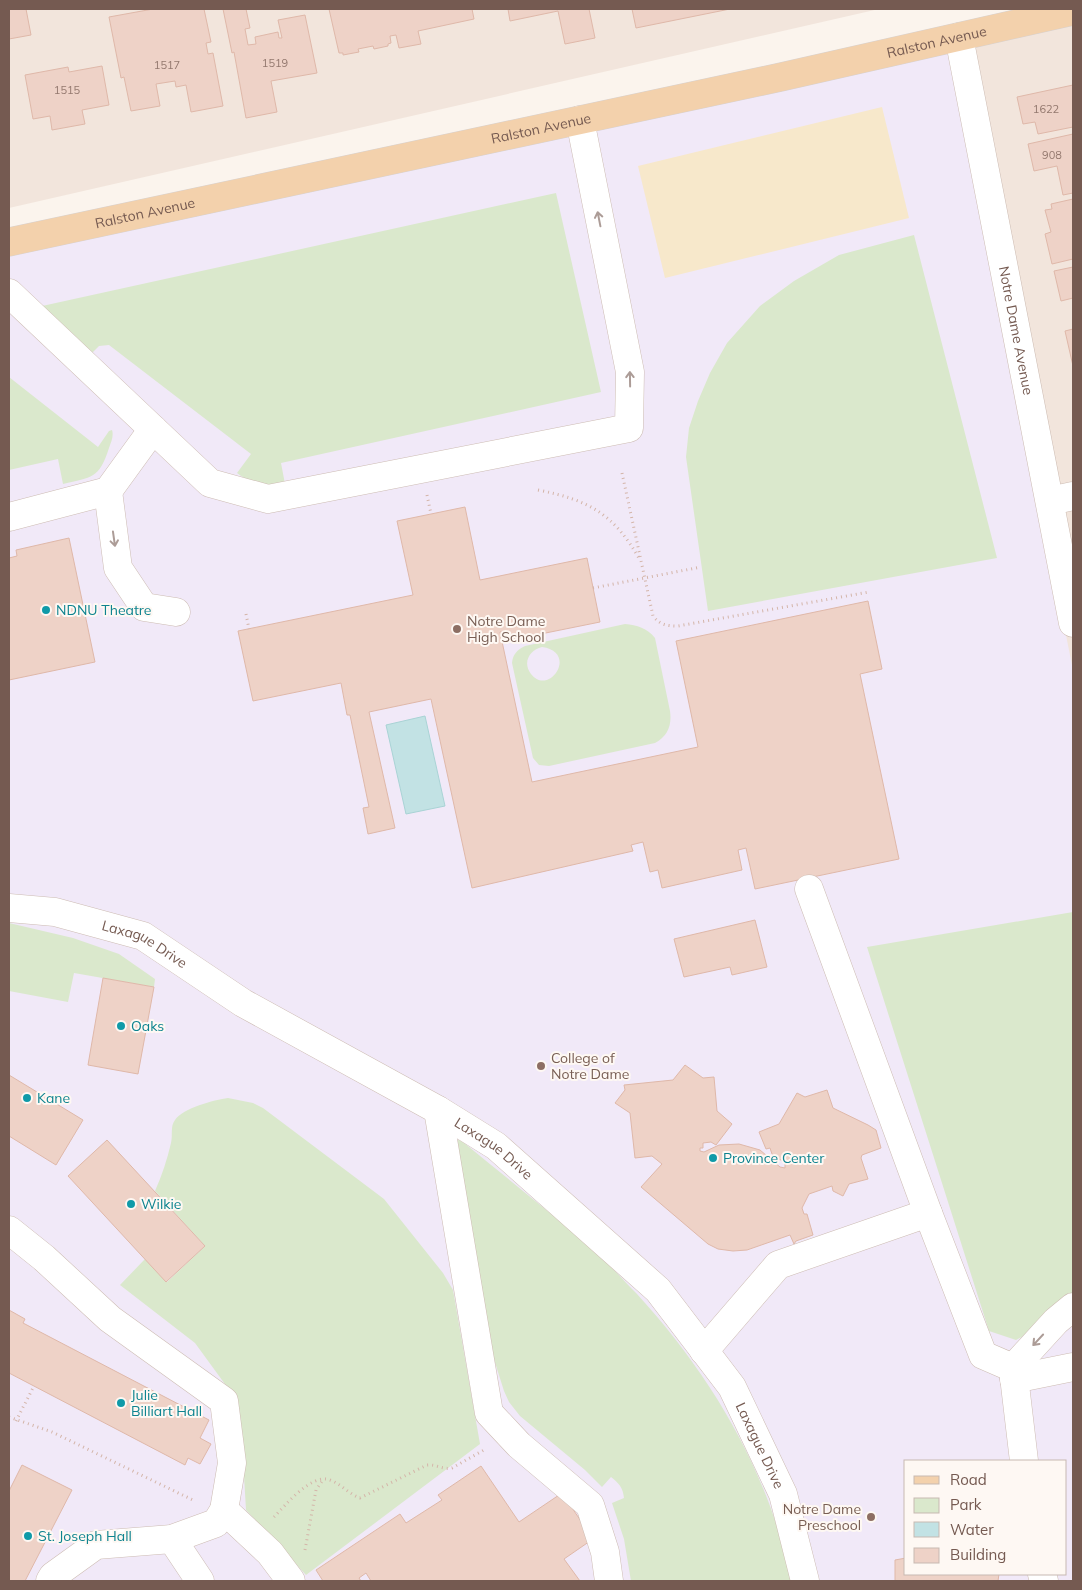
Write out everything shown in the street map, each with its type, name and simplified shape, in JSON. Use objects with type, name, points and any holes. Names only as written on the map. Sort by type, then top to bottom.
[{"type":"main road","name":"Ralston Avenue","points":[[9,242],[1073,12]]},
{"type":"street","name":"Notre Dame Avenue","points":[[959,37],[1062,499],[1073,623]]},
{"type":"street","points":[[9,293],[210,483],[268,499],[630,428],[630,372],[580,120]]},
{"type":"street","points":[[9,517],[108,491],[153,429]]},
{"type":"street","points":[[108,491],[118,568],[144,607],[176,612]]},
{"type":"street","points":[[809,889],[982,1355],[1013,1373],[1073,1366]]},
{"type":"street","name":"Laxague Drive","points":[[9,908],[55,912],[143,936],[243,1003],[438,1110],[496,1146],[658,1290],[732,1387],[782,1491],[805,1581]]},
{"type":"street","points":[[438,1110],[489,1413],[519,1445],[590,1505],[605,1552],[609,1581]]},
{"type":"street","points":[[704,1350],[778,1265],[928,1213]]},
{"type":"street","points":[[9,1230],[44,1258],[110,1319],[224,1401],[232,1463],[224,1510],[216,1523],[172,1539],[96,1545],[53,1576],[50,1581]]},
{"type":"street","points":[[1024,1460],[1013,1373],[1056,1321],[1073,1307]]},
{"type":"street","points":[[224,1510],[270,1553],[291,1581]]},
{"type":"street","points":[[172,1539],[200,1581]]},
{"type":"path","points":[[622,473],[645,578],[657,622],[669,626],[678,626],[869,592]]},
{"type":"path","points":[[426,490],[431,514]]},
{"type":"path","points":[[538,490],[564,495],[601,512],[621,531],[642,565]]},
{"type":"path","points":[[593,588],[702,567]]},
{"type":"path","points":[[246,614],[249,629]]},
{"type":"path","points":[[16,1421],[34,1386]]},
{"type":"path","points":[[9,1418],[52,1432],[201,1504],[224,1510]]},
{"type":"path","points":[[247,1531],[271,1520],[288,1500],[302,1489],[323,1480],[330,1480],[357,1497],[363,1497],[427,1465],[452,1468],[510,1435]]},
{"type":"path","points":[[304,1555],[316,1490],[323,1480]]},
{"type":"shaded area","points":[[9,9],[879,9],[9,208]]},
{"type":"shaded area","points":[[1073,24],[1073,853],[870,58]]},
{"type":"shaded area","name":"College of Notre Dame","points":[[946,37],[1073,670],[1073,1581],[9,1581],[9,248]]},
{"type":"green space","points":[[556,193],[601,392],[281,463],[285,484],[267,485],[242,477],[237,473],[251,454],[109,345],[99,346],[86,359],[33,308]]},
{"type":"green space","points":[[914,235],[997,558],[708,611],[686,457],[689,428],[710,373],[727,343],[760,306],[794,281],[839,255]]},
{"type":"green space","points":[[9,377],[98,447],[109,431],[112,430],[111,444],[98,471],[88,478],[63,484],[58,459],[9,470]]},
{"type":"green space","points":[[625,624],[645,629],[655,638],[670,711],[668,730],[655,743],[549,766],[539,765],[533,758],[512,663],[516,653],[525,646]],"holes":[[[542,647],[553,651],[558,657],[560,664],[557,671],[546,680],[538,680],[528,670],[527,661],[529,657],[534,651]]]},
{"type":"green space","points":[[1073,912],[1073,1297],[1033,1331],[1016,1340],[989,1331],[867,947]]},
{"type":"green space","points":[[9,923],[73,938],[119,954],[155,979],[154,987],[74,973],[68,1002],[9,991]]},
{"type":"green space","points":[[228,1098],[253,1103],[263,1108],[384,1199],[443,1273],[453,1290],[480,1444],[306,1575],[246,1510],[242,1442],[230,1391],[195,1343],[120,1285],[145,1259],[167,1282],[205,1246],[155,1191],[168,1155],[175,1120],[192,1108]]},
{"type":"green space","points":[[455,1140],[463,1142],[597,1253],[664,1325],[713,1392],[753,1464],[781,1541],[791,1581],[631,1581],[624,1539],[612,1503],[624,1498],[620,1486],[611,1477],[602,1487],[585,1470],[520,1416],[509,1402],[504,1391],[492,1353]]},
{"type":"sand","points":[[882,107],[909,218],[665,278],[638,166]]},
{"type":"water","points":[[425,716],[445,806],[406,814],[386,725]]},
{"type":"building","points":[[9,9],[26,9],[31,35],[9,39]]},
{"type":"building","points":[[153,9],[204,9],[211,42],[206,43],[208,54],[213,53],[223,106],[191,112],[186,85],[176,87],[175,81],[156,84],[160,106],[131,111],[124,77],[121,78],[109,17]]},
{"type":"building","points":[[223,9],[246,9],[250,28],[245,29],[248,45],[256,44],[255,37],[278,32],[279,38],[282,38],[278,20],[305,15],[317,73],[271,81],[277,112],[246,118],[234,52],[232,53]]},
{"type":"building","points":[[329,9],[472,9],[474,19],[418,31],[421,44],[399,48],[396,35],[390,36],[391,43],[388,46],[374,49],[373,46],[358,49],[359,52],[343,55],[343,53],[339,53]]},
{"type":"building","points":[[508,9],[589,9],[595,38],[565,44],[558,11],[510,21]]},
{"type":"building","points":[[632,9],[730,9],[636,28]]},
{"type":"building","points":[[102,66],[109,105],[82,110],[85,124],[52,130],[50,116],[33,119],[25,75],[68,67],[69,72]]},
{"type":"building","points":[[1073,85],[1073,127],[1038,134],[1035,122],[1023,124],[1017,97]]},
{"type":"building","points":[[1073,134],[1073,193],[1063,195],[1057,166],[1034,171],[1028,144]]},
{"type":"building","points":[[1073,199],[1073,259],[1052,264],[1045,234],[1051,232],[1045,210],[1052,209],[1051,204]]},
{"type":"building","points":[[1073,267],[1073,298],[1061,301],[1054,271]]},
{"type":"building","points":[[1073,329],[1073,366],[1065,331]]},
{"type":"building","points":[[465,507],[480,580],[587,558],[600,622],[506,641],[504,631],[500,632],[532,782],[698,747],[676,641],[868,601],[882,669],[860,674],[899,859],[755,889],[746,848],[738,850],[742,870],[662,888],[658,870],[650,872],[643,842],[631,845],[633,851],[472,888],[431,699],[369,712],[395,828],[368,834],[363,808],[369,807],[350,715],[347,715],[341,683],[253,701],[238,631],[413,595],[397,521]]},
{"type":"building","name":"NDNU Theatre","points":[[69,538],[95,662],[9,680],[9,558],[17,556],[16,550]]},
{"type":"building","points":[[755,920],[767,967],[732,975],[730,967],[684,977],[674,939]]},
{"type":"building","name":"Oaks","points":[[103,978],[154,987],[138,1074],[88,1065]]},
{"type":"building","name":"Province Center","points":[[685,1065],[703,1078],[714,1077],[717,1111],[732,1124],[716,1145],[711,1142],[703,1143],[703,1148],[700,1148],[700,1151],[704,1152],[719,1145],[739,1144],[760,1150],[780,1167],[785,1168],[785,1163],[772,1154],[770,1148],[766,1149],[759,1132],[779,1124],[797,1093],[805,1097],[827,1090],[833,1108],[876,1130],[881,1148],[862,1155],[861,1158],[868,1179],[849,1184],[843,1196],[833,1191],[832,1186],[809,1194],[802,1208],[804,1214],[807,1214],[813,1235],[796,1241],[794,1244],[790,1235],[747,1250],[718,1249],[708,1244],[641,1187],[662,1164],[652,1156],[635,1158],[630,1113],[615,1103],[625,1090],[624,1085],[673,1080]]},
{"type":"building","name":"Kane","points":[[9,1075],[83,1120],[56,1165],[9,1136]]},
{"type":"building","name":"Wilkie","points":[[107,1140],[205,1246],[166,1282],[68,1176]]},
{"type":"building","name":"Julie Billiart Hall","points":[[9,1310],[25,1319],[23,1323],[209,1420],[200,1438],[211,1444],[200,1464],[188,1458],[185,1465],[9,1373]]},
{"type":"building","name":"St. Joseph Hall","points":[[22,1465],[72,1490],[25,1581],[9,1581],[9,1491]]},
{"type":"building","points":[[481,1466],[519,1522],[562,1493],[593,1539],[564,1559],[580,1581],[371,1581],[366,1573],[359,1578],[361,1581],[323,1581],[316,1570],[400,1514],[406,1523],[442,1500],[438,1495]]},
{"type":"building","points":[[904,1558],[904,1575],[999,1575],[998,1581],[895,1581],[895,1560]]},
{"type":"place","name":"NDNU Theatre","points":[[46,610]]},
{"type":"place","name":"Notre Dame High School","points":[[457,629]]},
{"type":"place","name":"Oaks","points":[[121,1026]]},
{"type":"place","name":"College of Notre Dame","points":[[541,1066]]},
{"type":"place","name":"Kane","points":[[27,1098]]},
{"type":"place","name":"Province Center","points":[[713,1158]]},
{"type":"place","name":"Wilkie","points":[[131,1204]]},
{"type":"place","name":"Julie Billiart Hall","points":[[121,1403]]},
{"type":"place","name":"Notre Dame Preschool","points":[[871,1517]]},
{"type":"place","name":"St. Joseph Hall","points":[[28,1536]]}]
